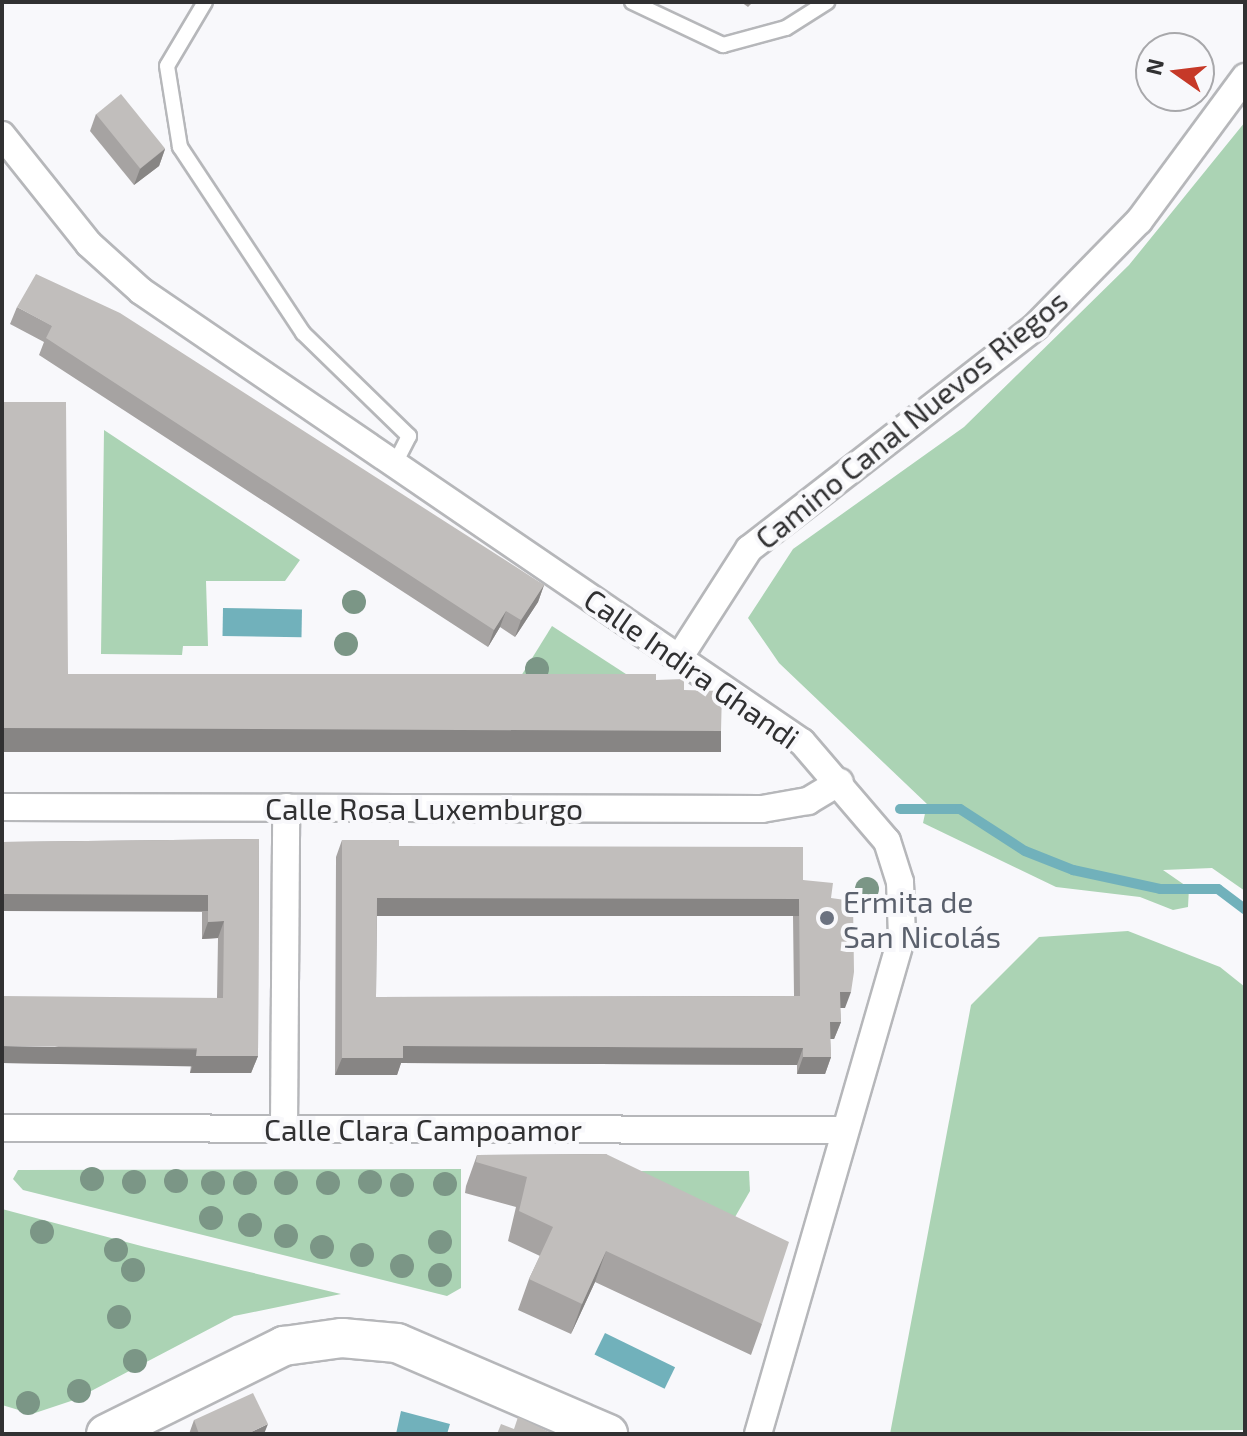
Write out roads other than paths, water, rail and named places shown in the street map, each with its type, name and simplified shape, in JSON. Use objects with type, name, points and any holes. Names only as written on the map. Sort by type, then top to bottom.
[{"type":"street","name":"Camino Canal Nuevos Riegos","points":[[679,658],[749,549],[1036,326],[1139,221],[1245,77]]},
{"type":"street","name":"Calle Indira Ghandi","points":[[2,135],[89,244],[141,291],[802,742],[840,782],[887,841],[900,882],[902,936],[758,1434]]},
{"type":"street","name":"Calle Rosa Luxemburgo","points":[[2,807],[762,809],[808,801],[840,782]]},
{"type":"street","points":[[284,1128],[286,807]]},
{"type":"street","name":"Calle Clara Campoamor","points":[[2,1128],[845,1130]]},
{"type":"street","points":[[106,1434],[284,1346],[342,1338],[397,1343],[608,1434]]},
{"type":"lane","points":[[205,2],[167,66],[180,147],[303,333],[409,436],[395,464]]},
{"type":"lane","points":[[632,2],[723,45],[786,28],[827,2]]},
{"type":"water","points":[[223,608],[302,609],[301,637],[223,636]]},
{"type":"water","points":[[605,1333],[675,1367],[665,1389],[594,1355]]},
{"type":"water","points":[[401,1411],[450,1424],[447,1434],[396,1434]]},
{"type":"waterway","points":[[900,809],[960,809],[1025,851],[1073,870],[1160,889],[1218,889],[1245,909]]},
{"type":"place","name":"Ermita de San Nicolás","points":[[827,918]]}]
